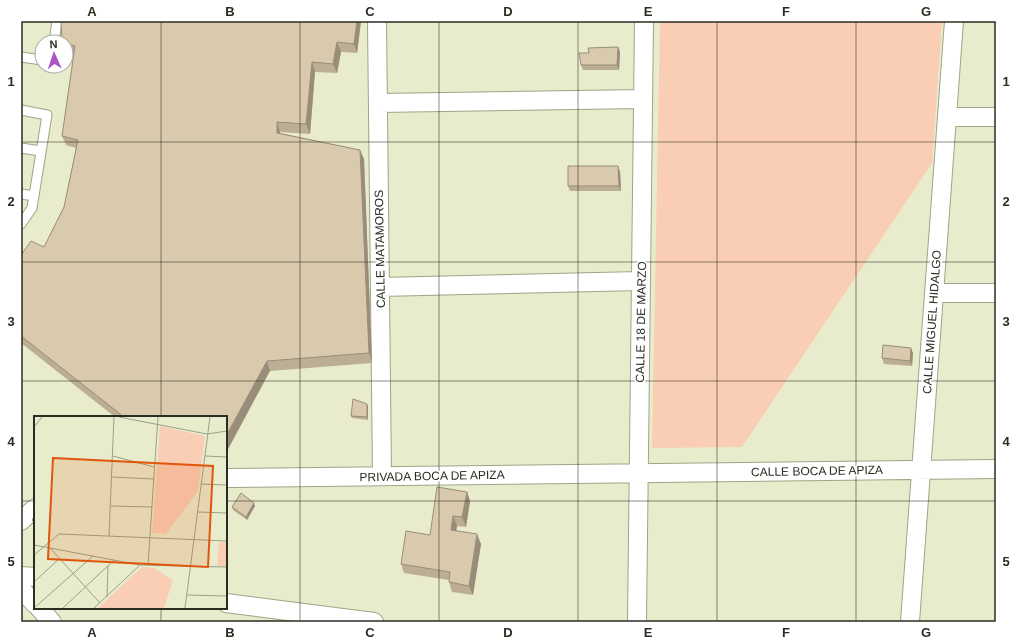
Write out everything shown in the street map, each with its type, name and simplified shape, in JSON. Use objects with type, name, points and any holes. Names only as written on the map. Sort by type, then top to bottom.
[{"type":"street","name":"CALLE MATAMOROS","points":[[377,21],[382,476]]},
{"type":"street","name":"CALLE MIGUEL HIDALGO","points":[[910,622],[954,21]]},
{"type":"street","name":"CALLE 18 DE MARZO","points":[[637,622],[643,99],[641,22]]},
{"type":"street","points":[[378,103],[643,99]]},
{"type":"street","points":[[947,117],[996,117]]},
{"type":"street","points":[[380,287],[641,281]]},
{"type":"street","points":[[934,293],[996,293]]},
{"type":"street","name":"CALLE BOCA DE APIZA","points":[[639,473],[996,469]]},
{"type":"street","name":"PRIVADA BOCA DE APIZA","points":[[227,478],[639,473]]},
{"type":"street","points":[[21,522],[34,509]]},
{"type":"street","points":[[21,576],[34,578]]},
{"type":"street","points":[[21,589],[34,603]]},
{"type":"street","points":[[227,603],[277,616],[374,622]]},
{"type":"street","points":[[40,609],[52,622]]},
{"type":"lane","points":[[55,34],[57,21]]},
{"type":"lane","points":[[21,56],[34,58]]},
{"type":"lane","points":[[21,110],[47,115],[32,208],[21,224]]},
{"type":"lane","points":[[21,148],[41,151]]},
{"type":"lane","points":[[21,194],[34,196]]},
{"type":"shaded area","points":[[660,21],[942,21],[932,163],[742,447],[652,448]]},
{"type":"building","points":[[61,21],[357,21],[354,44],[337,42],[333,64],[312,62],[306,124],[277,122],[277,133],[360,150],[369,353],[267,361],[227,434],[227,416],[123,416],[21,336],[21,255],[31,241],[44,247],[64,207],[78,140],[62,136],[71,74],[74,74],[74,34],[62,34]]},
{"type":"building","points":[[618,47],[617,65],[581,65],[579,53],[589,53],[588,48]]},
{"type":"building","points":[[568,166],[618,166],[619,186],[568,186]]},
{"type":"building","points":[[883,345],[911,348],[910,361],[882,358]]},
{"type":"building","points":[[353,399],[367,404],[367,417],[351,416]]},
{"type":"building","points":[[437,487],[467,492],[462,517],[453,516],[451,530],[477,534],[469,586],[449,582],[450,572],[401,564],[406,531],[430,535]]},
{"type":"building","points":[[241,493],[254,503],[246,517],[232,507]]}]
